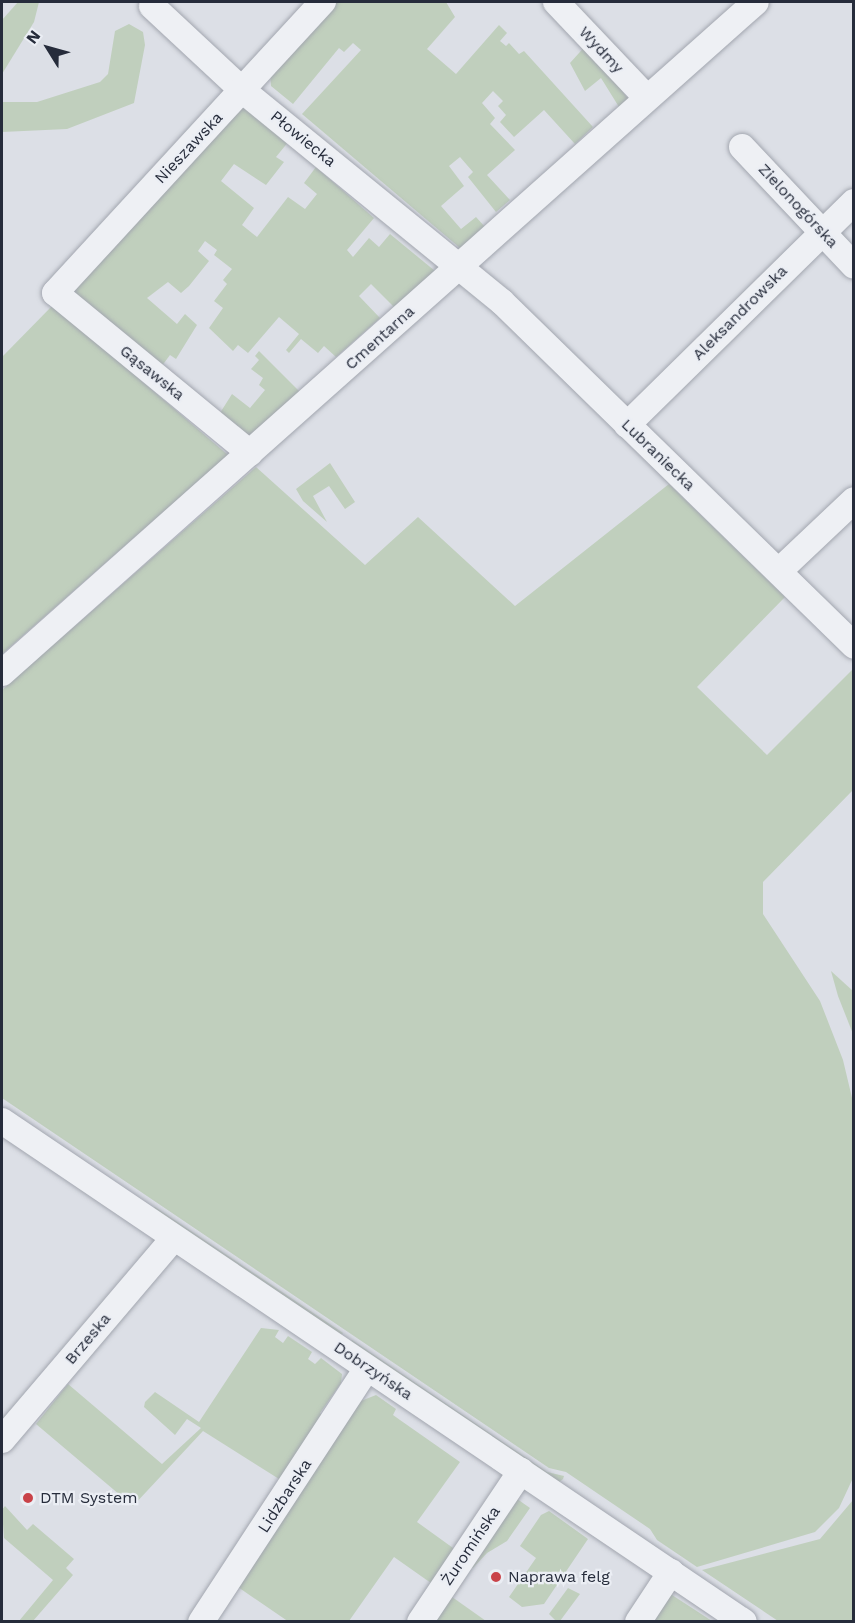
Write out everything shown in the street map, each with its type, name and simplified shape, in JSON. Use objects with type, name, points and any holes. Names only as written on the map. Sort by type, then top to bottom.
[{"type":"street","name":"Nieszawska","points":[[55,293],[323,2]]},
{"type":"street","name":"Wydmy","points":[[556,2],[647,98]]},
{"type":"street","name":"Cmentarna","points":[[2,673],[756,2]]},
{"type":"street","name":"Płowiecka","points":[[152,6],[242,90],[460,267]]},
{"type":"street","name":"Zielonogórska","points":[[742,147],[854,266]]},
{"type":"street","name":"Aleksandrowska","points":[[627,425],[854,202]]},
{"type":"street","name":"Lubraniecka","points":[[460,267],[502,302],[854,646]]},
{"type":"street","name":"Gąsawska","points":[[55,293],[250,453]]},
{"type":"street","points":[[779,571],[854,500]]},
{"type":"street","name":"Dobrzyńska","points":[[2,1121],[744,1622]]},
{"type":"street","name":"Brzeska","points":[[2,1440],[174,1238]]},
{"type":"street","name":"Lidzbarska","points":[[201,1622],[367,1368]]},
{"type":"street","name":"Żuromińska","points":[[420,1622],[521,1471]]},
{"type":"street","points":[[638,1622],[671,1572]]},
{"type":"green space","points":[[18,2],[39,2],[34,22],[2,74],[2,20]]},
{"type":"green space","points":[[335,2],[446,2],[455,17],[427,49],[456,74],[499,25],[507,33],[500,41],[506,46],[509,43],[519,54],[524,51],[593,127],[575,144],[544,110],[514,137],[500,122],[506,115],[498,106],[503,101],[493,91],[482,103],[495,118],[490,124],[515,150],[487,175],[510,200],[496,212],[468,177],[473,172],[460,157],[449,166],[464,186],[441,206],[461,229],[476,217],[485,227],[460,248],[302,114],[361,50],[353,43],[344,52],[339,48],[293,104],[271,86],[270,72]]},
{"type":"green space","points":[[129,24],[143,32],[145,45],[134,103],[67,129],[2,132],[2,102],[37,102],[100,82],[108,74],[115,31]]},
{"type":"green space","points":[[588,43],[628,99],[619,107],[601,78],[585,91],[570,63]]},
{"type":"green space","points":[[242,98],[289,141],[276,157],[284,162],[266,185],[234,164],[221,181],[254,208],[242,225],[257,237],[288,197],[305,209],[317,194],[304,183],[316,167],[374,218],[347,250],[353,257],[369,238],[379,247],[390,234],[435,271],[394,307],[371,284],[359,296],[380,318],[336,357],[324,346],[318,353],[301,339],[289,353],[286,350],[299,334],[279,317],[248,353],[238,345],[233,351],[209,328],[223,308],[214,301],[227,284],[223,280],[232,269],[214,255],[217,250],[205,241],[198,251],[209,261],[189,286],[181,293],[168,282],[147,298],[177,324],[185,314],[197,325],[176,359],[170,355],[161,367],[70,292]]},
{"type":"green space","points":[[53,305],[228,455],[2,654],[2,357]]},
{"type":"green space","points":[[259,351],[300,392],[251,439],[220,413],[232,394],[250,408],[265,390],[259,385],[263,378],[251,369],[259,360],[255,356]]},
{"type":"green space","points":[[330,463],[355,502],[345,509],[329,486],[313,496],[327,522],[303,501],[296,489]]},
{"type":"green space","points":[[256,467],[365,565],[418,517],[515,606],[669,484],[785,597],[697,687],[767,755],[853,669],[853,790],[763,882],[763,914],[820,1001],[843,1060],[853,1102],[853,1478],[839,1508],[815,1532],[697,1567],[657,1540],[650,1529],[566,1472],[549,1468],[2,1098],[2,690]]},
{"type":"green space","points":[[831,971],[853,991],[853,1034],[838,996]]},
{"type":"green space","points":[[155,1207],[343,1333],[339,1338],[152,1209]]},
{"type":"green space","points":[[261,1328],[279,1330],[275,1337],[283,1343],[288,1336],[312,1352],[308,1359],[315,1364],[321,1358],[342,1374],[341,1383],[320,1413],[324,1417],[287,1484],[203,1431],[133,1506],[36,1424],[68,1384],[162,1464],[201,1428],[187,1419],[175,1435],[144,1407],[145,1402],[155,1392],[199,1422]]},
{"type":"green space","points":[[352,1340],[547,1472],[564,1476],[563,1479],[558,1483],[348,1344]]},
{"type":"green space","points":[[376,1395],[396,1409],[393,1415],[460,1462],[417,1522],[460,1553],[438,1588],[394,1557],[349,1621],[289,1622],[235,1585],[361,1401]]},
{"type":"green space","points":[[510,1494],[530,1508],[507,1541],[487,1553],[473,1568],[465,1562]]},
{"type":"green space","points":[[853,1500],[853,1621],[778,1621],[702,1570],[820,1539]]},
{"type":"green space","points":[[5,1506],[27,1530],[33,1524],[74,1559],[66,1568],[73,1575],[33,1621],[19,1621],[53,1580],[4,1538],[2,1510]]},
{"type":"green space","points":[[549,1511],[588,1539],[544,1604],[522,1607],[509,1597],[536,1558],[520,1546],[541,1515]]},
{"type":"green space","points":[[568,1588],[580,1594],[560,1621],[556,1621],[549,1614]]},
{"type":"green space","points":[[445,1592],[486,1621],[425,1622]]},
{"type":"green space","points":[[669,1595],[672,1595],[712,1621],[646,1622]]},
{"type":"place","name":"DTM System","points":[[28,1498]]},
{"type":"place","name":"Naprawa felg","points":[[496,1577]]}]
